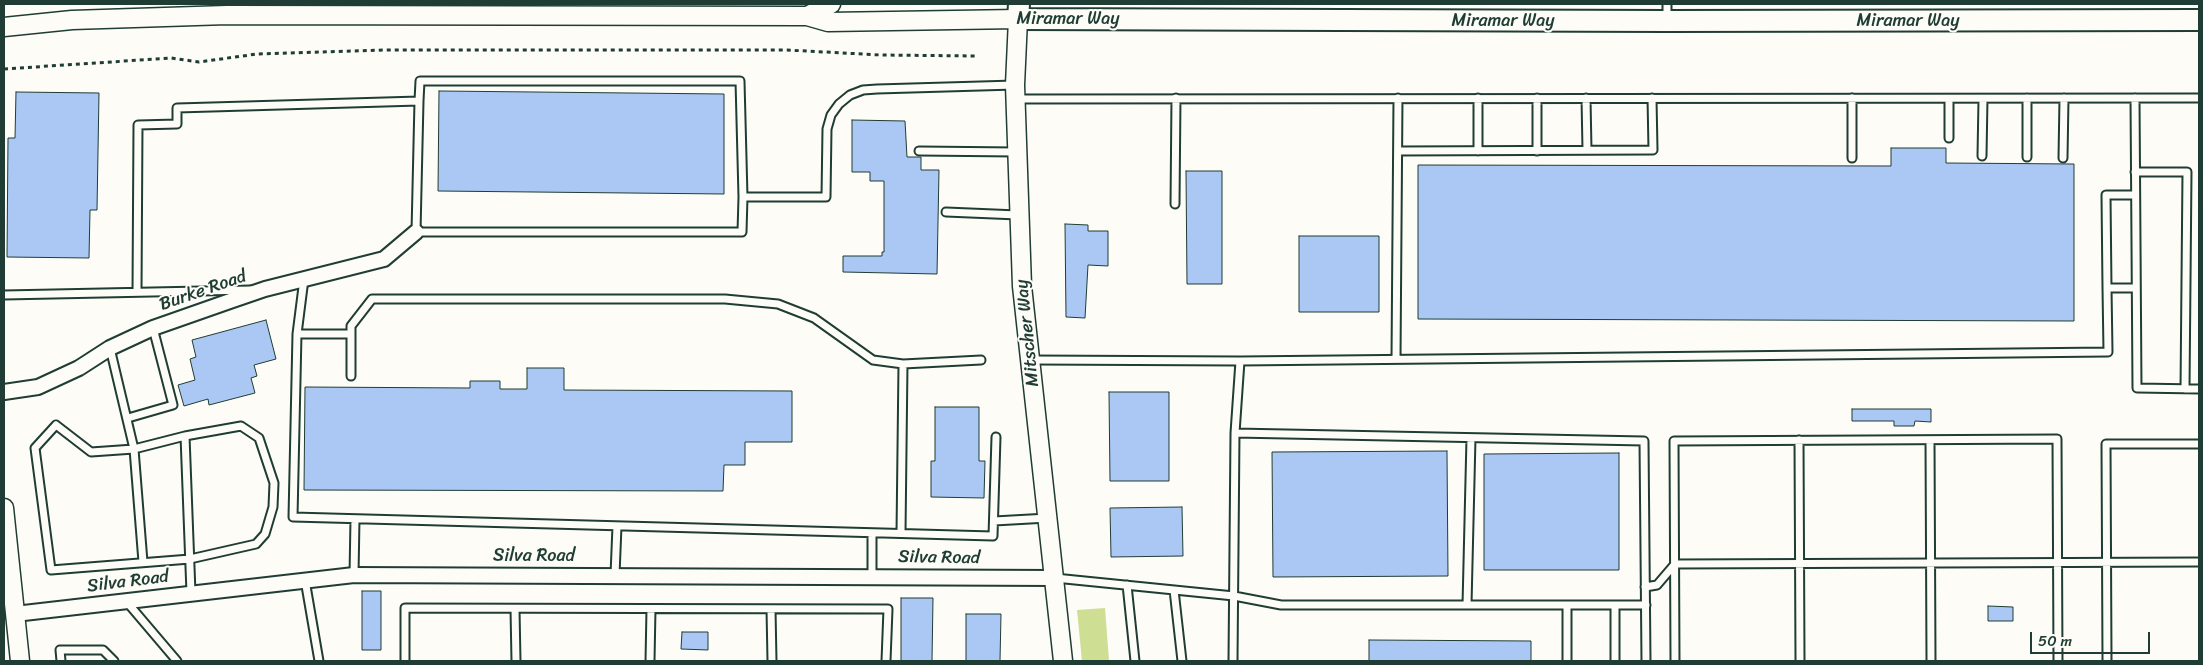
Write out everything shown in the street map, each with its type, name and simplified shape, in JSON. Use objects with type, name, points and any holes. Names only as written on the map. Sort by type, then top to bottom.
[{"type":"main road","name":"Miramar Way","points":[[1018,11],[1667,13],[2199,20]]},
{"type":"street","name":"Miramar Way","points":[[807,16],[831,4]]},
{"type":"street","name":"Miramar Way","points":[[4,27],[72,20],[227,12],[807,16],[828,22],[1018,11]]},
{"type":"street","name":"Mitscher Way","points":[[1018,11],[1015,92],[1022,286],[1032,360],[1063,661]]},
{"type":"street","name":"Burke Road","points":[[4,392],[38,387],[79,368],[110,348],[153,328],[265,289],[384,259],[416,232]]},
{"type":"street","points":[[4,508],[20,661]]},
{"type":"street","name":"Silva Road","points":[[15,614],[354,574],[1055,578]]},
{"type":"lane","points":[[740,80],[742,232],[416,232],[419,101],[420,81],[740,80]]},
{"type":"lane","points":[[743,197],[826,197],[827,129],[831,115],[839,104],[850,95],[863,90],[877,89],[1176,98],[2199,98]]},
{"type":"lane","points":[[1175,204],[1176,98]]},
{"type":"lane","points":[[1396,359],[1398,98]]},
{"type":"lane","points":[[1478,98],[1478,151]]},
{"type":"lane","points":[[1537,98],[1537,151]]},
{"type":"lane","points":[[1586,98],[1586,150]]},
{"type":"lane","points":[[1398,151],[1653,150],[1652,98]]},
{"type":"lane","points":[[1852,98],[1852,158]]},
{"type":"lane","points":[[2027,98],[2027,157]]},
{"type":"lane","points":[[2063,158],[2064,98]]},
{"type":"lane","points":[[2136,98],[2134,195],[2137,388],[2199,390]]},
{"type":"lane","points":[[1948,138],[1949,99]]},
{"type":"lane","points":[[1982,156],[1984,99]]},
{"type":"lane","points":[[137,292],[138,125],[177,124],[177,108],[419,101]]},
{"type":"lane","points":[[919,151],[1017,152]]},
{"type":"lane","points":[[2135,172],[2187,172],[2185,389]]},
{"type":"lane","points":[[1032,360],[1240,361],[2108,352],[2106,195],[2134,195]]},
{"type":"lane","points":[[946,212],[1019,215]]},
{"type":"lane","points":[[304,279],[297,334],[294,517],[993,536],[996,437]]},
{"type":"lane","points":[[2107,288],[2136,288]]},
{"type":"lane","points":[[4,295],[265,289]]},
{"type":"lane","points":[[351,376],[352,326],[372,300],[725,300],[778,304],[814,318],[873,360],[903,364],[981,360]]},
{"type":"lane","points":[[128,418],[174,404],[153,328]]},
{"type":"lane","points":[[297,334],[352,334]]},
{"type":"lane","points":[[110,348],[134,449],[143,562]]},
{"type":"lane","points":[[1233,661],[1235,433],[1240,361]]},
{"type":"lane","points":[[901,533],[903,364]]},
{"type":"lane","points":[[56,425],[91,452],[134,449],[185,436],[241,426],[259,438],[274,483],[273,507],[265,534],[256,544],[190,559],[51,570],[35,448],[56,425]]},
{"type":"lane","points":[[1235,433],[1644,441],[1646,661]]},
{"type":"lane","points":[[185,436],[191,593]]},
{"type":"lane","points":[[1466,605],[1471,438]]},
{"type":"lane","points":[[1675,661],[1674,441],[2057,439],[2058,661]]},
{"type":"lane","points":[[1799,440],[1800,661]]},
{"type":"lane","points":[[1930,440],[1931,661]]},
{"type":"lane","points":[[2107,661],[2106,444],[2199,444]]},
{"type":"lane","points":[[994,520],[1048,518]]},
{"type":"lane","points":[[354,574],[355,519]]},
{"type":"lane","points":[[615,575],[617,526]]},
{"type":"lane","points":[[872,533],[872,576]]},
{"type":"lane","points":[[1645,587],[1657,585],[1675,564],[2199,562]]},
{"type":"lane","points":[[1055,578],[1234,596],[1281,605],[1646,605]]},
{"type":"lane","points":[[305,580],[319,661]]},
{"type":"lane","points":[[1127,586],[1134,661]]},
{"type":"lane","points":[[1174,590],[1182,661]]},
{"type":"lane","points":[[126,601],[177,661]]},
{"type":"lane","points":[[1567,605],[1567,661]]},
{"type":"lane","points":[[1615,605],[1615,661]]},
{"type":"lane","points":[[405,661],[405,608],[888,609],[886,661]]},
{"type":"lane","points":[[515,609],[516,661]]},
{"type":"lane","points":[[650,661],[651,609]]},
{"type":"lane","points":[[771,609],[772,661]]},
{"type":"lane","points":[[61,661],[60,650],[103,650],[114,661]]},
{"type":"path","points":[[4,69],[172,58],[199,62],[257,54],[383,50],[787,50],[881,55],[975,56]]},
{"type":"green space","points":[[1105,608],[1109,661],[1082,661],[1077,610]]},
{"type":"building","points":[[439,91],[724,94],[724,194],[438,191]]},
{"type":"building","points":[[16,92],[99,93],[97,210],[90,210],[89,258],[7,257],[8,138],[15,138]]},
{"type":"building","points":[[852,120],[905,121],[907,157],[921,157],[921,170],[939,170],[937,274],[843,272],[843,256],[882,256],[882,252],[884,252],[884,181],[870,181],[870,172],[852,172]]},
{"type":"building","points":[[1891,148],[1946,148],[1946,163],[2074,164],[2074,321],[1418,319],[1418,165],[1891,166]]},
{"type":"building","points":[[1186,171],[1222,171],[1222,284],[1187,284]]},
{"type":"building","points":[[1065,224],[1088,225],[1088,231],[1108,231],[1108,266],[1088,265],[1085,318],[1066,317]]},
{"type":"building","points":[[1299,236],[1379,236],[1379,312],[1299,312]]},
{"type":"building","points":[[266,320],[276,359],[254,365],[257,376],[251,378],[255,393],[209,405],[208,399],[184,406],[178,385],[195,380],[190,359],[196,357],[192,340]]},
{"type":"building","points":[[527,368],[564,368],[564,390],[792,391],[792,442],[745,442],[745,465],[724,465],[723,491],[304,490],[305,387],[470,388],[470,381],[500,381],[500,389],[527,389]]},
{"type":"building","points":[[1109,392],[1169,392],[1169,481],[1110,481]]},
{"type":"building","points":[[935,407],[979,407],[979,461],[985,461],[984,498],[931,497],[931,461],[935,461]]},
{"type":"building","points":[[1852,409],[1931,409],[1931,422],[1915,421],[1914,426],[1894,426],[1894,421],[1852,421]]},
{"type":"building","points":[[1447,451],[1448,576],[1273,577],[1272,452]]},
{"type":"building","points":[[1619,453],[1619,570],[1484,570],[1484,454]]},
{"type":"building","points":[[1182,507],[1183,556],[1111,557],[1110,508]]},
{"type":"building","points":[[362,591],[381,591],[381,650],[362,650]]},
{"type":"building","points":[[901,598],[933,598],[932,661],[901,661]]},
{"type":"building","points":[[1988,606],[2013,607],[2013,621],[1988,621]]},
{"type":"building","points":[[966,614],[1001,614],[1000,661],[966,661]]},
{"type":"building","points":[[682,632],[708,632],[708,650],[681,649]]},
{"type":"building","points":[[1369,640],[1531,641],[1531,661],[1369,661]]}]
